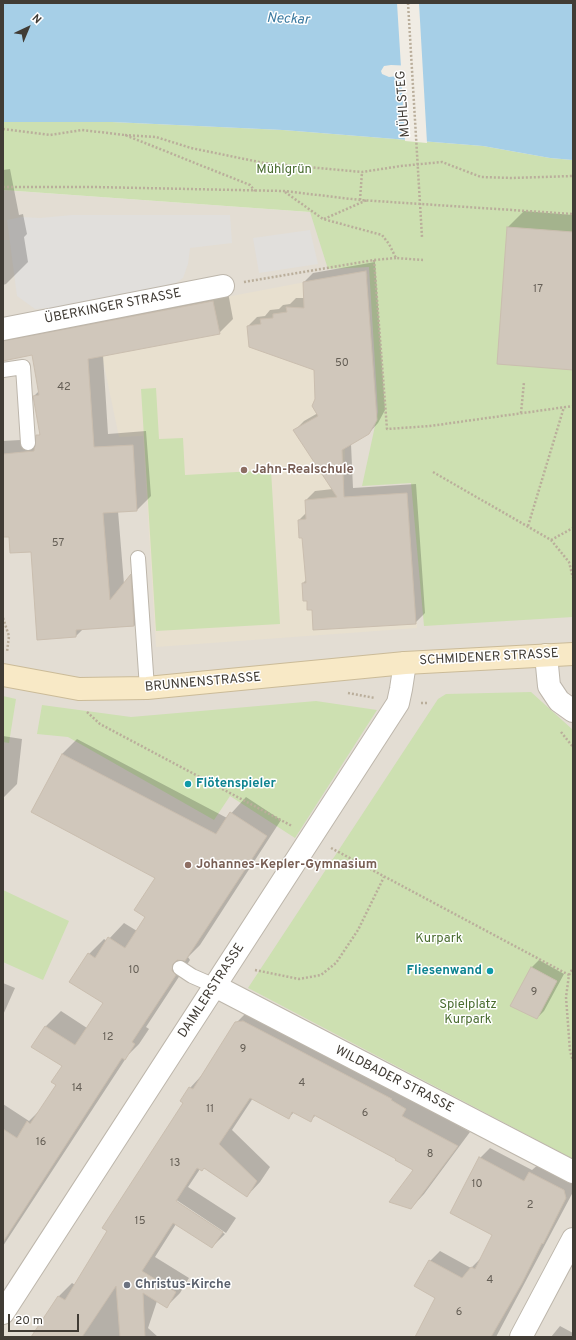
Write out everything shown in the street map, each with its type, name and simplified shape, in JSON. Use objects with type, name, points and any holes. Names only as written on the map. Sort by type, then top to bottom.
[{"type":"main road","name":"SCHMIDENER STRASSE","points":[[405,663],[573,654]]},
{"type":"main road","name":"BRUNNENSTRASSE","points":[[4,667],[79,689],[147,688],[405,663]]},
{"type":"street","name":"ÜBERKINGER STRASSE","points":[[3,328],[223,286]]},
{"type":"street","points":[[546,655],[549,686],[559,701],[573,711]]},
{"type":"street","name":"DAIMLERSTRASSE","points":[[3,1313],[398,703],[402,689],[405,663]]},
{"type":"street","name":"WILDBADER STRASSE","points":[[215,986],[573,1172]]},
{"type":"street","points":[[521,1337],[573,1240]]},
{"type":"lane","points":[[3,370],[23,367],[28,443]]},
{"type":"lane","points":[[138,558],[147,688]]},
{"type":"lane","points":[[180,968],[215,986]]},
{"type":"path","name":"MÜHLSTEG","points":[[408,3],[422,237]]},
{"type":"path","points":[[3,129],[50,135],[82,130],[156,137],[191,148],[264,163],[362,172],[442,162],[481,177],[512,178],[573,176]]},
{"type":"path","points":[[125,135],[250,185],[255,191]]},
{"type":"path","points":[[360,200],[362,172]]},
{"type":"path","points":[[3,187],[94,187],[284,192],[360,200],[573,214]]},
{"type":"path","points":[[284,192],[323,219],[382,235],[389,244],[396,258]]},
{"type":"path","points":[[323,219],[368,200]]},
{"type":"path","points":[[223,286],[374,260],[396,258],[423,260]]},
{"type":"path","points":[[374,260],[387,429],[430,426],[573,406]]},
{"type":"path","points":[[521,413],[524,382]]},
{"type":"path","points":[[528,526],[564,407]]},
{"type":"path","points":[[433,472],[551,540],[569,562],[573,578]]},
{"type":"path","points":[[551,540],[573,528]]},
{"type":"path","points":[[3,618],[9,636],[4,667]]},
{"type":"path","points":[[79,689],[81,704],[100,724],[569,975]]},
{"type":"path","points":[[255,970],[299,979],[321,975],[336,963],[358,930],[384,877]]},
{"type":"path","points":[[573,968],[569,975],[566,997],[570,1051],[573,1060]]},
{"type":"shaded area","points":[[3,190],[310,212],[573,369],[573,730],[571,729],[249,988],[573,1159],[573,1337],[3,1337]]},
{"type":"shaded area","points":[[72,215],[230,215],[232,243],[190,248],[188,264],[183,278],[169,288],[66,307],[35,309],[17,296],[7,220],[21,217],[40,218]]},
{"type":"shaded area","points":[[310,230],[318,264],[259,273],[253,238]]},
{"type":"shaded area","name":"Jahn-Realschule","points":[[363,271],[368,274],[368,279],[366,279],[377,420],[369,434],[345,447],[344,497],[407,493],[417,628],[156,647],[143,436],[119,437],[95,322]]},
{"type":"green space","name":"Mühlgrün","points":[[3,122],[112,122],[283,130],[483,146],[550,158],[573,160],[573,617],[424,626],[411,483],[362,486],[378,412],[369,267],[328,269],[310,212],[3,190]]},
{"type":"green space","points":[[156,388],[159,439],[183,438],[185,475],[271,470],[280,624],[156,631],[141,389]]},
{"type":"green space","name":"Kurpark","points":[[531,692],[573,730],[573,1159],[248,988],[438,699],[446,694]]},
{"type":"green space","points":[[3,696],[16,699],[9,743],[3,742]]},
{"type":"green space","points":[[316,701],[377,710],[295,838],[230,796],[214,820],[68,737],[37,734],[42,705],[131,717]]},
{"type":"green space","points":[[3,890],[69,921],[43,980],[3,962]]},
{"type":"water","name":"Neckar","points":[[3,3],[573,3],[573,160],[550,158],[483,146],[283,130],[112,122],[3,122]],"holes":[[[384,66],[413,66],[419,70],[417,74],[389,77],[382,74],[381,71]]]},
{"type":"pier","points":[[397,3],[419,3],[427,143],[405,141],[401,73],[417,70],[415,68],[401,67]]},
{"type":"building","points":[[507,227],[573,232],[573,370],[497,364]]},
{"type":"building","points":[[366,271],[377,420],[369,434],[342,450],[344,497],[407,493],[416,624],[313,630],[312,610],[307,610],[307,601],[303,601],[302,583],[306,583],[302,538],[299,538],[298,520],[306,519],[305,500],[337,497],[293,430],[318,416],[312,406],[315,399],[314,370],[249,347],[247,326],[261,324],[260,319],[273,318],[273,314],[287,312],[286,307],[304,308],[303,282]]},
{"type":"building","points":[[213,301],[220,334],[88,359],[94,447],[133,445],[137,511],[103,513],[110,600],[131,574],[134,626],[76,630],[76,637],[37,640],[31,552],[10,553],[9,537],[3,537],[3,454],[34,451],[36,435],[40,435],[33,396],[39,395],[32,355],[3,361],[3,341]]},
{"type":"building","points":[[62,754],[216,834],[230,812],[267,836],[185,961],[177,960],[173,964],[172,971],[176,975],[132,1042],[135,1044],[125,1060],[122,1058],[3,1242],[3,1129],[17,1138],[27,1121],[30,1124],[56,1085],[51,1082],[62,1066],[31,1047],[45,1026],[75,1045],[103,1003],[69,982],[88,953],[95,958],[108,937],[125,948],[145,917],[134,910],[155,878],[31,812]]},
{"type":"building","points":[[531,967],[557,981],[537,1019],[510,1006]]},
{"type":"building","points":[[243,1021],[392,1099],[391,1100],[406,1109],[402,1116],[458,1146],[411,1209],[389,1202],[413,1170],[395,1160],[396,1159],[314,1115],[311,1122],[292,1112],[289,1119],[250,1098],[219,1144],[257,1181],[247,1197],[204,1168],[202,1171],[197,1168],[176,1201],[223,1232],[212,1248],[173,1223],[142,1271],[176,1292],[167,1308],[143,1293],[145,1337],[120,1337],[116,1286],[82,1337],[31,1337],[58,1296],[65,1300],[107,1231],[102,1228],[183,1103],[180,1101],[189,1087],[193,1089],[235,1022]]},
{"type":"building","points":[[479,1157],[524,1181],[529,1172],[564,1190],[566,1198],[522,1283],[491,1337],[415,1337],[435,1298],[414,1286],[429,1260],[462,1278],[471,1267],[475,1269],[492,1235],[450,1213]]},
{"type":"place","name":"Jahn-Realschule","points":[[244,470]]},
{"type":"place","name":"Flötenspieler","points":[[188,784]]},
{"type":"place","name":"Johannes-Kepler-Gymnasium","points":[[188,865]]},
{"type":"place","name":"Fliesenwand","points":[[490,971]]},
{"type":"place","name":"Christus-Kirche","points":[[127,1285]]},
{"type":"park label","name":"Spielplatz Kurpark","points":[[468,1012]]}]
